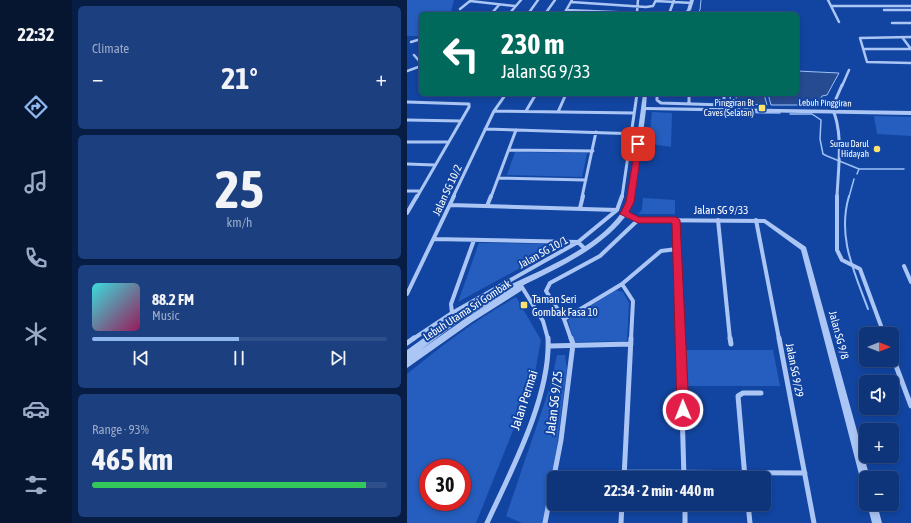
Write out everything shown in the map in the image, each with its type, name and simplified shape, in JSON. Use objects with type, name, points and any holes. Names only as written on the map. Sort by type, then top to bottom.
[{"type":"street","points":[[465,0],[515,6]]},
{"type":"street","points":[[487,3],[491,0]]},
{"type":"street","points":[[510,12],[521,0]]},
{"type":"street","points":[[529,12],[538,0]]},
{"type":"street","points":[[546,12],[555,0]]},
{"type":"street","points":[[637,12],[639,0]]},
{"type":"street","points":[[828,0],[833,6],[839,22]]},
{"type":"street","points":[[460,9],[470,1]]},
{"type":"street","points":[[614,12],[567,10],[572,1],[651,7],[656,1],[692,1],[687,12]]},
{"type":"street","points":[[670,12],[674,1]]},
{"type":"street","points":[[493,12],[499,5]]},
{"type":"street","points":[[833,6],[911,6]]},
{"type":"street","points":[[884,10],[911,10]]},
{"type":"street","points":[[892,23],[911,23]]},
{"type":"street","points":[[902,37],[911,49]]},
{"type":"street","points":[[911,37],[860,38],[866,61],[869,63],[911,63]]},
{"type":"street","points":[[411,42],[419,40]]},
{"type":"street","points":[[863,49],[911,49]]},
{"type":"street","points":[[414,55],[419,62]]},
{"type":"street","points":[[407,71],[419,66]]},
{"type":"street","points":[[849,70],[832,108],[837,118],[839,156],[837,250],[839,257],[858,267],[881,327]]},
{"type":"street","name":"Jalan SG 10/2","points":[[407,294],[494,111],[504,96]]},
{"type":"street","points":[[526,111],[535,96]]},
{"type":"street","points":[[558,112],[565,96]]},
{"type":"street","points":[[450,205],[617,210],[621,202],[637,96]]},
{"type":"street","points":[[644,96],[653,106],[657,108]]},
{"type":"street","name":"Lebuh Utama Sri Gombak","points":[[407,364],[521,285],[585,249],[624,214],[632,195],[644,96]]},
{"type":"street","points":[[657,96],[657,100],[661,103],[689,103],[724,107],[724,96]]},
{"type":"street","points":[[689,96],[689,103]]},
{"type":"street","points":[[407,102],[465,102],[469,104],[469,107],[447,142],[407,213]]},
{"type":"street","name":"Lebuh Pinggiran","points":[[643,108],[724,107],[833,112],[911,113]]},
{"type":"street","points":[[642,117],[649,111],[657,108]]},
{"type":"street","points":[[494,111],[634,113]]},
{"type":"street","points":[[407,120],[461,121]]},
{"type":"street","points":[[485,130],[640,134]]},
{"type":"street","points":[[487,206],[499,178],[516,130]]},
{"type":"street","points":[[580,208],[596,132]]},
{"type":"street","points":[[407,142],[447,142]]},
{"type":"street","points":[[509,150],[593,150]]},
{"type":"street","points":[[407,164],[435,164]]},
{"type":"street","points":[[499,178],[586,180]]},
{"type":"street","points":[[407,191],[419,191]]},
{"type":"street","name":"Jalan SG 10/1","points":[[407,343],[452,313],[578,242],[617,210]]},
{"type":"street","name":"Jalan SG 9/33","points":[[624,214],[638,220],[756,220]]},
{"type":"street","name":"Jalan SG 9/25","points":[[545,523],[561,440],[573,344],[564,319],[546,291],[551,283],[600,256],[638,220]]},
{"type":"street","points":[[676,220],[684,471]]},
{"type":"street","points":[[718,220],[731,344]]},
{"type":"street","name":"Jalan SG 9/29","points":[[756,220],[814,523]]},
{"type":"street","name":"Jalan SG 9/8","points":[[756,220],[765,221],[804,249],[863,471]]},
{"type":"street","points":[[434,239],[578,242],[585,249]]},
{"type":"street","points":[[452,313],[451,304],[474,240]]},
{"type":"street","points":[[564,319],[622,284],[661,251],[677,249]]},
{"type":"street","points":[[904,266],[911,282]]},
{"type":"street","points":[[622,284],[633,302],[624,471]]},
{"type":"street","name":"Lebuh Utama Sri Gombak","points":[[407,355],[451,323],[504,291],[521,285]]},
{"type":"street","name":"Jalan Permai","points":[[489,522],[526,431],[543,381],[549,346],[545,324],[521,285]]},
{"type":"street","points":[[549,346],[573,344],[631,344]]},
{"type":"street","points":[[896,367],[911,406]]},
{"type":"street","points":[[745,471],[738,396],[743,393],[761,393]]},
{"type":"street","points":[[771,475],[805,474]]},
{"type":"street","points":[[621,523],[622,511]]},
{"type":"street","points":[[685,511],[685,523]]},
{"type":"street","points":[[749,511],[750,523]]},
{"type":"street","points":[[874,511],[877,523]]},
{"type":"shaded area","points":[[407,0],[454,0],[451,12],[419,12],[419,35],[407,36]]},
{"type":"shaded area","points":[[799,71],[839,73],[827,95],[822,96],[817,105],[771,105],[769,96],[799,96]]},
{"type":"shaded area","points":[[736,96],[765,96],[767,105],[736,104]]},
{"type":"shaded area","points":[[652,112],[672,113],[671,147],[651,144],[649,141]]},
{"type":"shaded area","points":[[874,116],[911,117],[911,136],[877,134]]},
{"type":"shaded area","points":[[515,152],[587,153],[582,177],[507,175]]},
{"type":"shaded area","points":[[643,198],[675,200],[675,214],[638,214],[642,210]]},
{"type":"shaded area","points":[[479,243],[564,244],[458,302]]},
{"type":"shaded area","points":[[616,290],[623,292],[629,303],[627,341],[574,342],[568,320]]},
{"type":"shaded area","points":[[516,297],[541,340],[534,378],[476,523],[407,523],[407,374],[487,314]]},
{"type":"shaded area","points":[[685,350],[773,350],[780,386],[686,386]]},
{"type":"shaded area","points":[[557,355],[565,355],[567,369],[554,468],[553,471],[547,471],[547,503],[543,523],[522,523],[506,516],[550,387]]},
{"type":"waterway","points":[[698,12],[700,10],[701,0]]},
{"type":"waterway","points":[[730,96],[731,107]]},
{"type":"waterway","points":[[732,112],[780,113]]},
{"type":"waterway","points":[[790,114],[812,114],[821,120],[820,139],[823,154],[859,169]]},
{"type":"waterway","points":[[857,174],[859,169]]},
{"type":"waterway","points":[[859,169],[904,169]]},
{"type":"waterway","points":[[849,197],[854,179]]},
{"type":"waterway","points":[[849,196],[846,211],[846,240],[853,267],[868,309]]},
{"type":"place","name":"Pinggiran Bt Caves (Selatan)","points":[[762,108]]},
{"type":"place","name":"Surau Darul Hidayah","points":[[877,149]]},
{"type":"place","name":"Taman Seri Gombak Fasa 10","points":[[524,305]]},
{"type":"route","points":[[638,144],[632,195],[629,206],[624,214],[638,220],[676,220],[683,410]]}]
